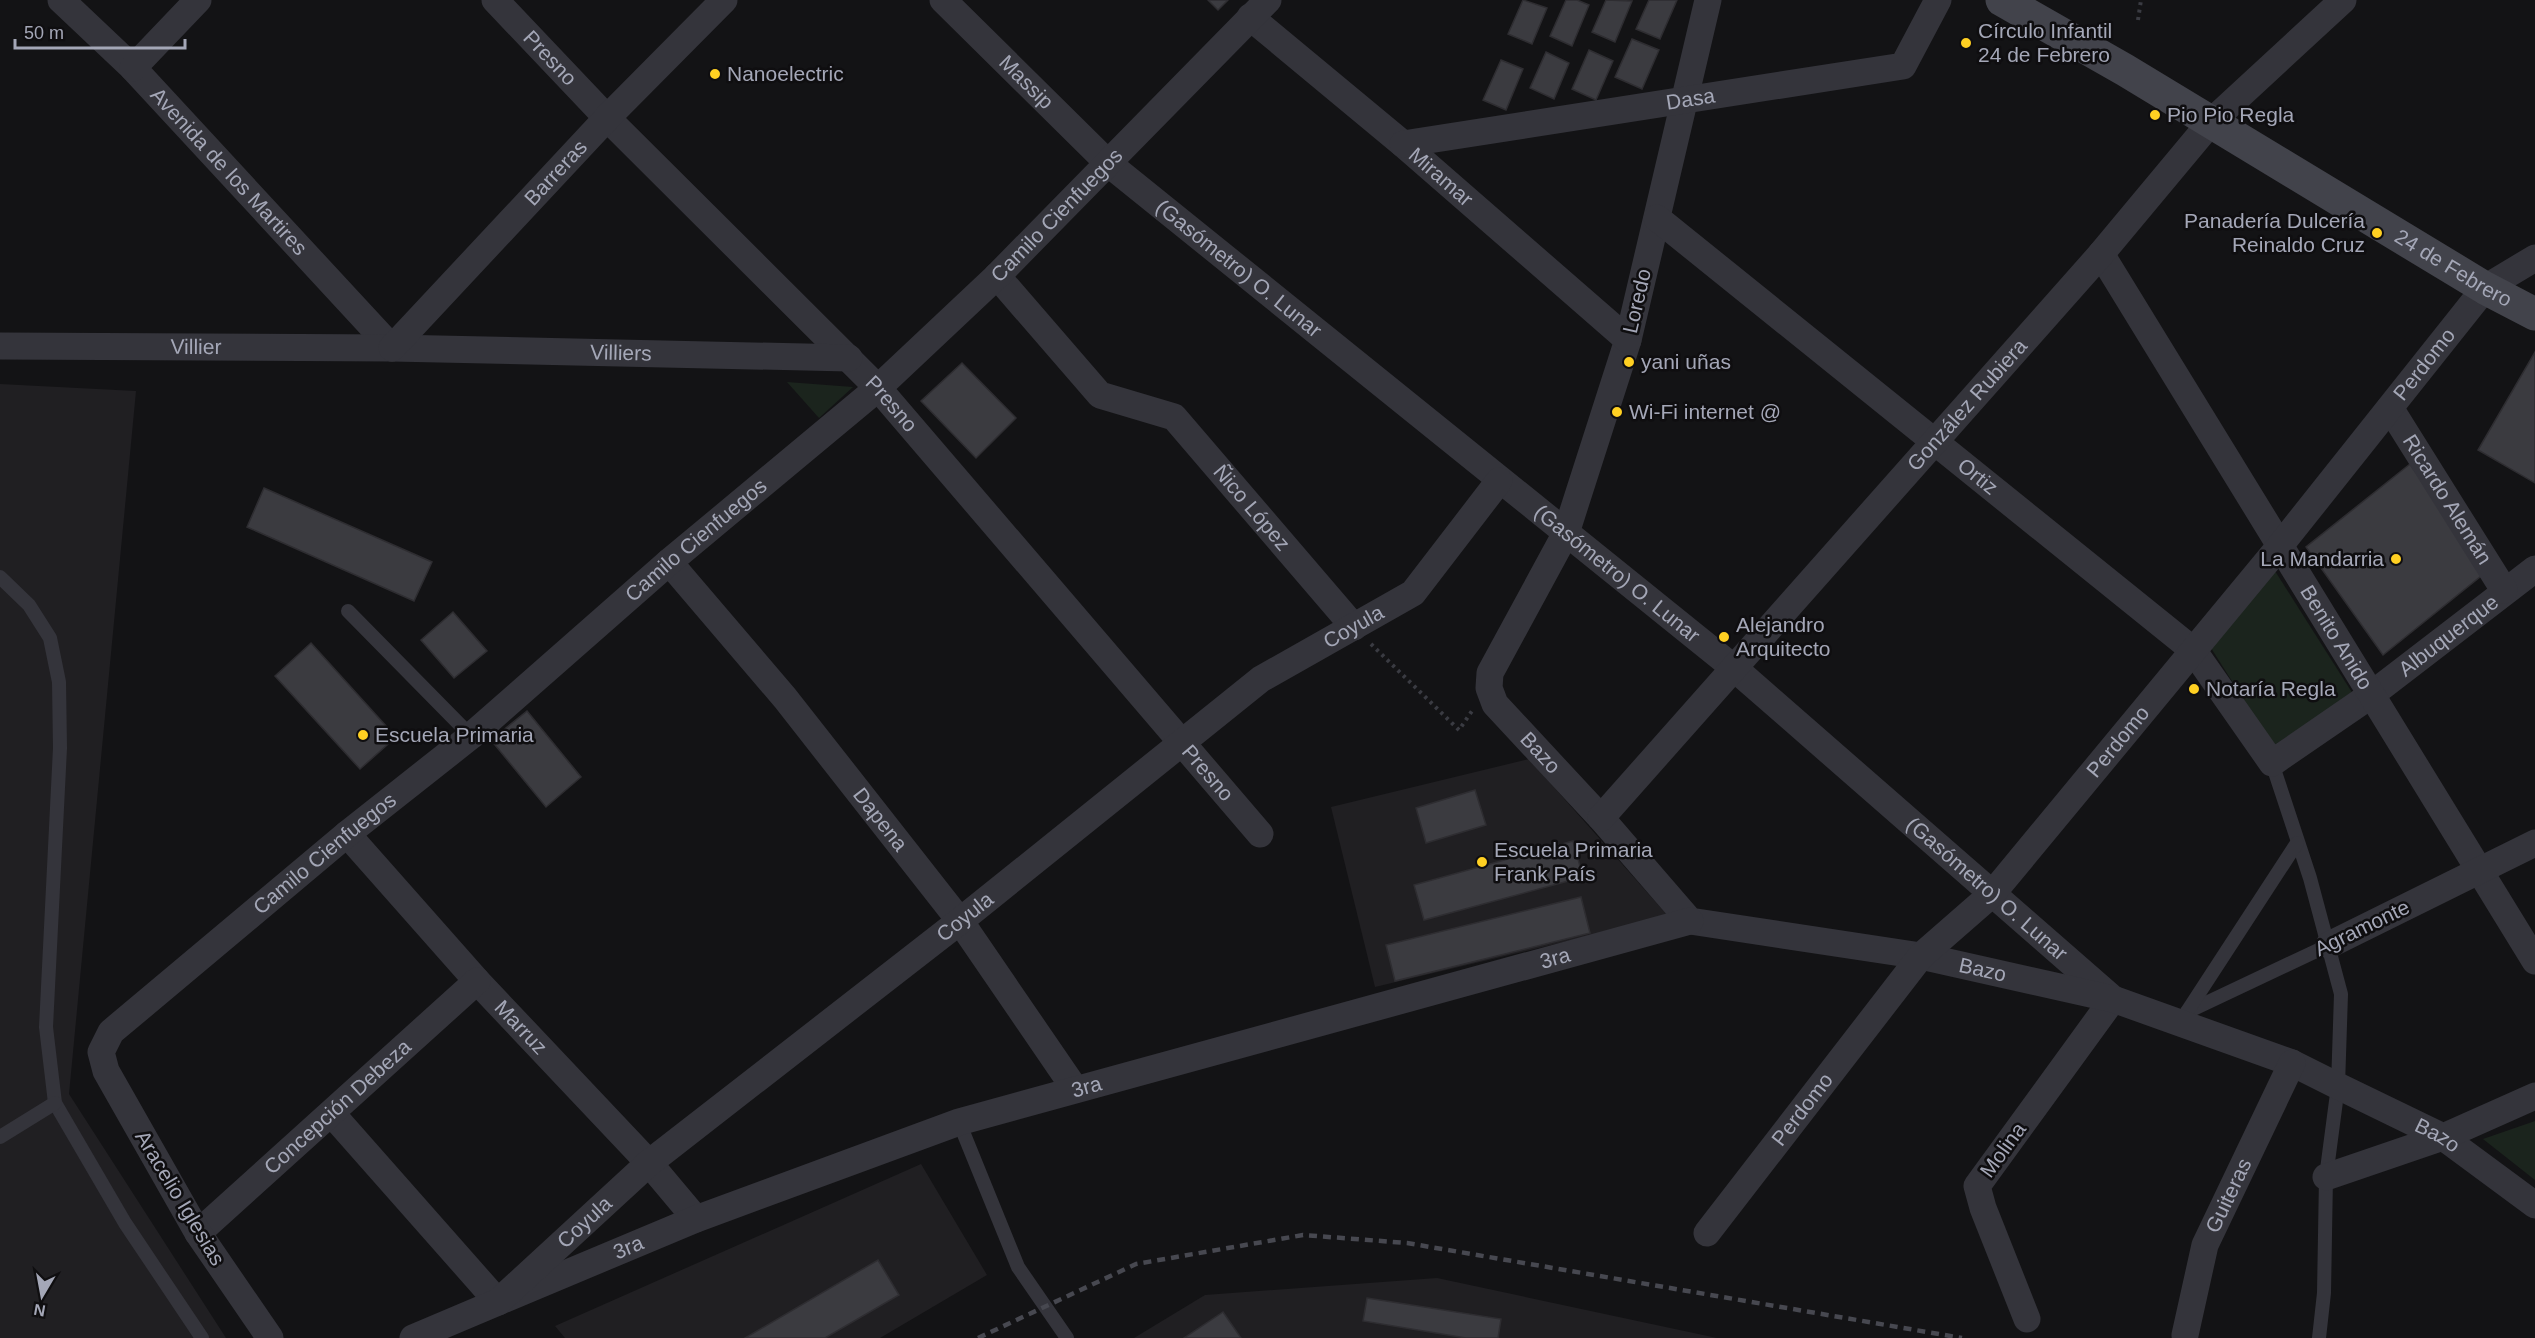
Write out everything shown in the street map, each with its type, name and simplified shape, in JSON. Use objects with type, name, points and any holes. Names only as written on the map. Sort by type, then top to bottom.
[{"type":"main road","name":"24 de Febrero","points":[[2002,0],[2211,122],[2485,288],[2535,314]]},
{"type":"street","name":"Avenida de los Martires","points":[[61,0],[133,68],[392,348]]},
{"type":"street","points":[[133,68],[198,0]]},
{"type":"street","name":"Presno","points":[[495,0],[607,117],[878,388],[1260,834]]},
{"type":"street","name":"Barreras","points":[[392,348],[607,117],[724,0]]},
{"type":"street","name":"Massip","points":[[943,0],[1109,164]]},
{"type":"street","name":"Loredo","points":[[1489,688],[1490,673],[1566,533],[1628,340],[1708,0]]},
{"type":"street","name":"Dasa","points":[[1403,144],[1904,66],[1938,0]]},
{"type":"street","name":"González Rubiera","points":[[1601,818],[2101,254],[2211,122],[2343,0]]},
{"type":"street","name":"Camilo Cienfuegos","points":[[101,1052],[111,1032],[347,834],[471,736],[669,562],[878,388],[997,276],[1259,8]]},
{"type":"street","name":"Miramar","points":[[1259,8],[1403,144],[1628,340]]},
{"type":"street","name":"(Gasómetro) O. Lunar","points":[[1109,164],[1499,481],[1734,668],[2113,999]]},
{"type":"street","name":"Ortiz","points":[[1657,218],[2193,650],[2272,763]]},
{"type":"street","name":"Benito Anido","points":[[2101,254],[2535,961]]},
{"type":"street","name":"Perdomo","points":[[1707,1233],[1921,956],[1992,894],[2279,547],[2485,288],[2535,258]]},
{"type":"street","name":"Ñico López","points":[[997,276],[1100,395],[1174,417],[1354,627]]},
{"type":"street","name":"Villier","points":[[0,346],[392,348]]},
{"type":"street","name":"Villiers","points":[[392,348],[849,358]]},
{"type":"street","name":"Ricardo Alemán","points":[[2390,408],[2504,591]]},
{"type":"street","name":"Coyula","points":[[413,1338],[498,1302],[649,1164],[960,921],[1181,741],[1261,679],[1413,593],[1499,481]]},
{"type":"street","name":"Dapena","points":[[669,562],[785,698],[960,921],[1075,1089]]},
{"type":"street","name":"Albuquerque","points":[[2272,763],[2371,695],[2535,569]]},
{"type":"street","name":"Bazo","points":[[1489,688],[1495,704],[1601,818],[1690,921],[1921,956],[2113,999],[2183,1018],[2292,1064],[2443,1137],[2535,1204]]},
{"type":"street","name":"Marruz","points":[[347,834],[477,981],[649,1164],[696,1219]]},
{"type":"street","name":"Agramonte","points":[[2329,945],[2535,843]]},
{"type":"street","name":"3ra","points":[[498,1302],[696,1219],[959,1122],[1690,921]]},
{"type":"street","name":"Concepción Debeza","points":[[198,1233],[477,981]]},
{"type":"street","name":"Molina","points":[[2027,1319],[1983,1208],[1977,1185],[2113,999]]},
{"type":"street","name":"Aracelio Iglesias","points":[[101,1052],[106,1071],[198,1233],[270,1338]]},
{"type":"street","name":"Guiteras","points":[[2184,1335],[2205,1245],[2292,1064]]},
{"type":"street","points":[[2326,1177],[2443,1137],[2535,1096]]},
{"type":"street","points":[[332,1114],[498,1302]]},
{"type":"lane","points":[[0,578],[29,605],[50,638],[59,682],[60,748],[46,1027],[55,1103],[125,1223],[202,1338]]},
{"type":"lane","points":[[348,611],[471,736]]},
{"type":"lane","points":[[2272,763],[2310,878],[2341,994],[2338,1086],[2326,1177],[2324,1293],[2319,1338]]},
{"type":"lane","points":[[2183,1018],[2297,843]]},
{"type":"lane","name":"Agramonte","points":[[2183,1018],[2329,945]]},
{"type":"lane","points":[[0,1137],[55,1103]]},
{"type":"lane","points":[[959,1122],[1018,1267],[1067,1338]]},
{"type":"path","points":[[2138,20],[2141,0]]},
{"type":"path","points":[[1354,627],[1458,730],[1489,688]]},
{"type":"shaded area","points":[[787,382],[853,387],[819,418]]},
{"type":"shaded area","points":[[0,384],[136,391],[69,1094],[226,1338],[0,1338]]},
{"type":"shaded area","points":[[2275,571],[2353,694],[2273,746],[2211,648]]},
{"type":"shaded area","name":"Escuela Primaria Frank País","points":[[1529,759],[1669,917],[1375,987],[1331,807]]},
{"type":"shaded area","points":[[2535,1121],[2535,1180],[2483,1139]]},
{"type":"shaded area","points":[[921,1164],[987,1275],[880,1338],[565,1338],[555,1326]]},
{"type":"shaded area","points":[[1437,1278],[1717,1338],[1134,1338],[1205,1295]]},
{"type":"building","points":[[1208,0],[1228,0],[1218,10]]},
{"type":"building","points":[[1523,0],[1547,8],[1532,44],[1508,34]]},
{"type":"building","points":[[1566,0],[1577,0],[1589,5],[1572,46],[1550,36]]},
{"type":"building","points":[[1606,0],[1632,1],[1615,42],[1592,32]]},
{"type":"building","points":[[1649,0],[1677,0],[1660,39],[1636,29]]},
{"type":"building","points":[[1632,39],[1659,50],[1642,89],[1615,77]]},
{"type":"building","points":[[1589,50],[1613,61],[1596,100],[1572,89]]},
{"type":"building","points":[[1546,52],[1569,63],[1554,99],[1530,88]]},
{"type":"building","points":[[1501,60],[1523,69],[1506,110],[1483,100]]},
{"type":"building","points":[[2535,352],[2535,483],[2478,450]]},
{"type":"building","points":[[962,363],[1016,418],[976,458],[921,401]]},
{"type":"building","name":"La Mandarria","points":[[2410,464],[2486,572],[2383,655],[2306,547]]},
{"type":"building","points":[[264,488],[432,562],[414,601],[247,527]]},
{"type":"building","points":[[453,612],[487,651],[454,678],[421,640]]},
{"type":"building","points":[[311,643],[396,737],[360,769],[275,676]]},
{"type":"building","points":[[527,711],[581,777],[546,807],[491,740]]},
{"type":"building","points":[[1475,790],[1486,825],[1426,843],[1416,808]]},
{"type":"building","points":[[1573,841],[1583,877],[1424,920],[1414,885]]},
{"type":"building","points":[[1581,897],[1590,933],[1395,981],[1386,945]]},
{"type":"building","points":[[878,1260],[899,1295],[825,1338],[745,1338]]},
{"type":"building","points":[[1367,1298],[1501,1319],[1498,1338],[1466,1338],[1363,1321]]},
{"type":"building","points":[[1223,1312],[1241,1338],[1184,1338]]},
{"type":"railway","points":[[978,1338],[1136,1264],[1303,1235],[1407,1243],[1962,1338]]},
{"type":"place","name":"Círculo Infantil 24 de Febrero","points":[[1966,43]]},
{"type":"place","name":"Nanoelectric","points":[[715,74]]},
{"type":"place","name":"Pio Pio Regla","points":[[2155,115]]},
{"type":"place","name":"Panadería Dulcería Reinaldo Cruz","points":[[2377,233]]},
{"type":"place","name":"yani uñas","points":[[1629,362]]},
{"type":"place","name":"Wi-Fi internet @","points":[[1617,412]]},
{"type":"place","name":"La Mandarria","points":[[2396,559]]},
{"type":"place","name":"Alejandro Arquitecto","points":[[1724,637]]},
{"type":"place","name":"Notaría Regla","points":[[2194,689]]},
{"type":"place","name":"Escuela Primaria","points":[[363,735]]},
{"type":"place","name":"Escuela Primaria Frank País","points":[[1482,862]]}]
